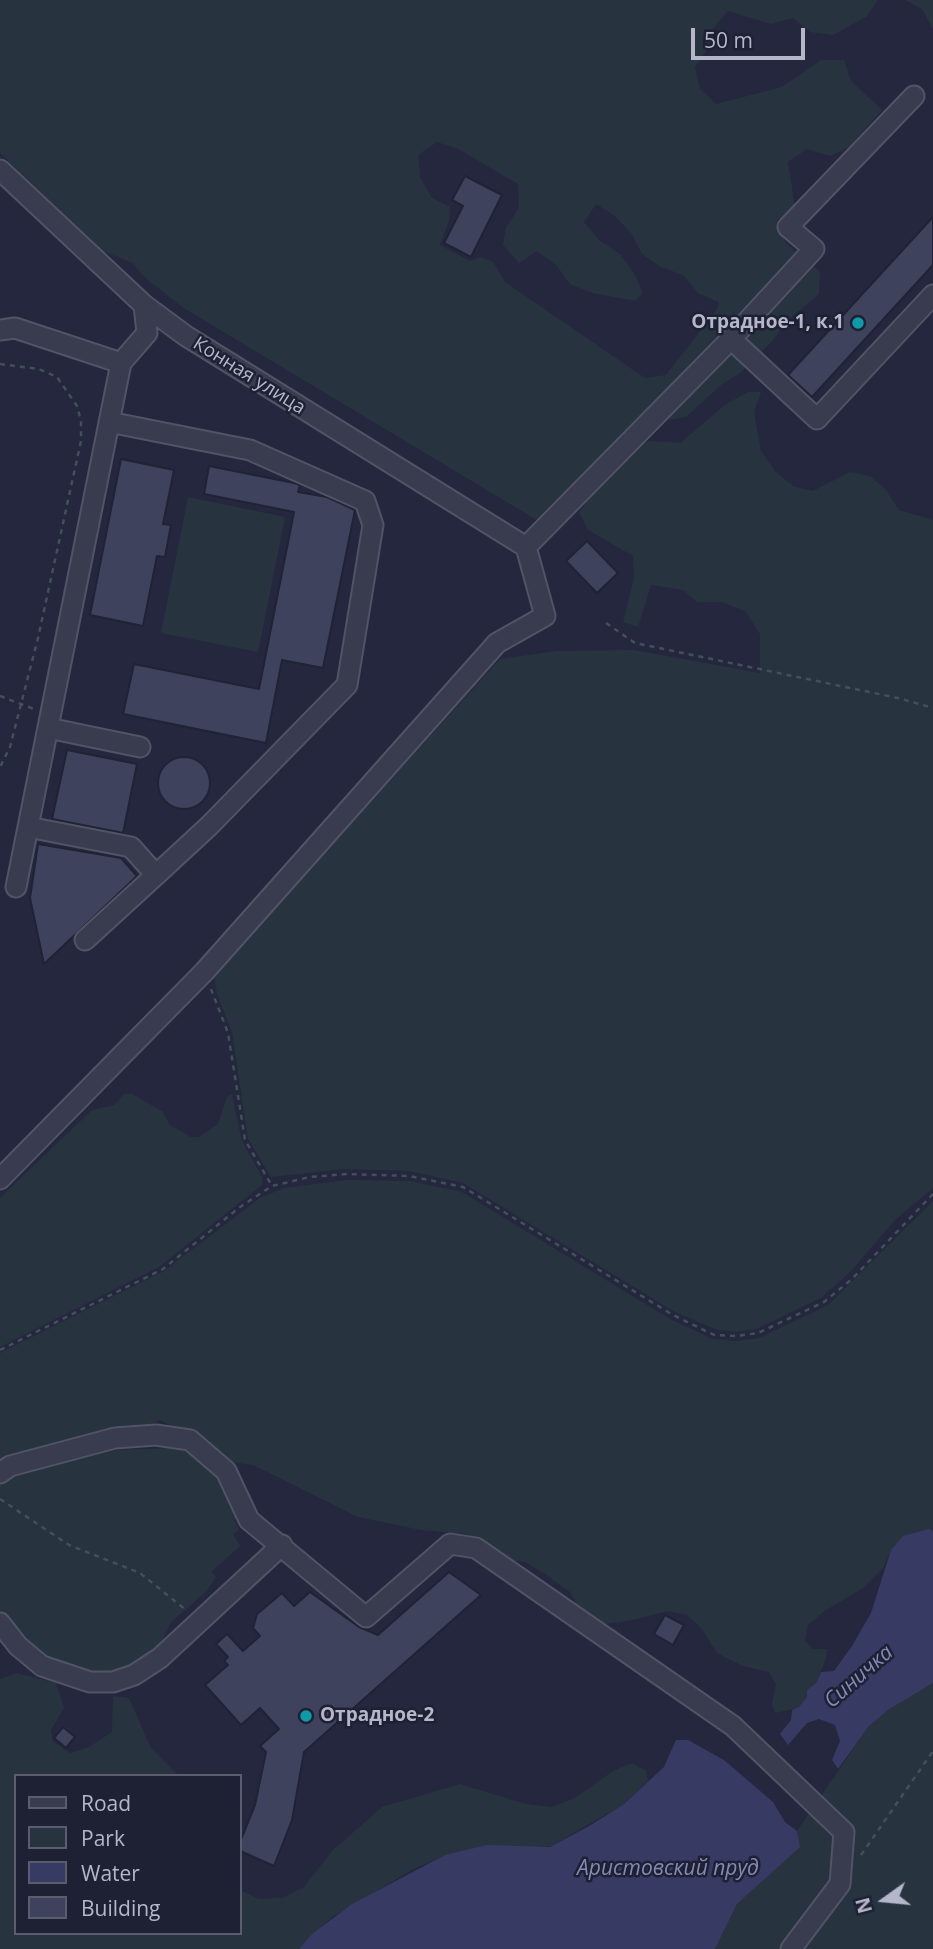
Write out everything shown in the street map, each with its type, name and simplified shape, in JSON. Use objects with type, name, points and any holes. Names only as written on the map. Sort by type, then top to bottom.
[{"type":"street","points":[[0,1179],[204,972],[496,643],[545,616],[526,547],[731,338],[814,249],[788,227],[914,96]]},
{"type":"street","name":"Конная улица","points":[[0,170],[144,305],[186,336],[526,547]]},
{"type":"street","points":[[731,338],[817,419],[933,295]]},
{"type":"street","points":[[16,887],[121,363],[147,333],[144,305]]},
{"type":"street","points":[[0,330],[15,328],[121,363]]},
{"type":"street","points":[[85,940],[209,826],[347,685],[373,525],[365,501],[250,450],[109,422]]},
{"type":"street","points":[[50,721],[140,747]]},
{"type":"street","points":[[28,827],[131,848],[156,875]]},
{"type":"street","points":[[0,1473],[10,1466],[115,1438],[156,1435],[190,1440],[226,1471],[249,1520],[366,1617],[450,1544],[476,1548],[733,1726],[844,1832],[840,1884],[791,1949]]},
{"type":"street","points":[[0,1623],[18,1646],[42,1666],[90,1682],[113,1682],[134,1675],[160,1658],[282,1545]]},
{"type":"path","points":[[0,364],[39,369],[57,377],[77,406],[81,421],[81,440],[20,706],[10,747],[0,767]]},
{"type":"path","points":[[606,623],[635,643],[898,698],[933,708]]},
{"type":"path","points":[[0,696],[50,721]]},
{"type":"path","points":[[204,972],[228,1033],[245,1140],[272,1186]]},
{"type":"path","points":[[0,1350],[163,1269],[240,1207],[272,1186],[347,1174],[409,1176],[463,1187],[673,1315],[714,1335],[736,1336],[758,1334],[824,1302],[852,1279],[933,1194]]},
{"type":"path","points":[[0,1499],[69,1545],[140,1573],[200,1621]]},
{"type":"path","points":[[855,1862],[933,1751]]},
{"type":"green space","points":[[0,0],[878,0],[866,17],[833,35],[810,32],[793,18],[771,24],[728,11],[714,28],[708,49],[695,67],[700,89],[716,104],[782,87],[821,60],[844,60],[851,81],[882,110],[849,147],[830,156],[807,149],[788,162],[795,207],[777,220],[785,242],[820,272],[819,294],[785,323],[772,341],[740,373],[721,385],[686,417],[636,425],[622,433],[540,522],[182,307],[142,275],[133,263],[102,251],[0,153]],"holes":[[[437,142],[458,149],[518,184],[519,208],[506,227],[503,245],[519,263],[537,251],[556,265],[570,284],[592,293],[635,301],[643,293],[634,273],[620,254],[599,240],[584,222],[596,204],[615,216],[631,233],[642,254],[661,267],[683,275],[698,293],[719,302],[717,309],[666,375],[645,378],[505,282],[493,262],[481,257],[470,261],[440,245],[449,221],[450,207],[432,198],[420,177],[418,155]]]},
{"type":"green space","points":[[905,0],[933,0],[933,29],[922,9]]},
{"type":"green space","points":[[748,392],[761,392],[754,412],[761,451],[775,471],[793,486],[813,491],[850,472],[870,476],[886,490],[899,510],[933,520],[933,1188],[896,1219],[851,1271],[821,1298],[756,1329],[735,1332],[715,1329],[675,1312],[463,1183],[409,1171],[344,1169],[271,1177],[248,1139],[232,1032],[217,994],[214,976],[500,659],[557,651],[634,650],[760,673],[760,634],[745,611],[722,602],[697,602],[683,590],[651,585],[638,627],[623,622],[634,578],[633,556],[588,530],[579,512],[630,447],[649,441],[680,443],[726,404]]},
{"type":"green space","points":[[188,497],[285,517],[258,652],[161,633]]},
{"type":"green space","points":[[124,1094],[132,1094],[162,1111],[170,1125],[191,1137],[199,1137],[218,1124],[227,1097],[232,1094],[242,1141],[262,1177],[262,1185],[159,1267],[0,1347],[0,1198],[92,1110],[114,1105]]},
{"type":"green space","points":[[347,1180],[410,1181],[462,1192],[670,1319],[713,1339],[737,1341],[759,1338],[828,1305],[933,1201],[933,1531],[929,1529],[891,1550],[883,1568],[863,1588],[823,1612],[808,1625],[805,1640],[812,1649],[827,1649],[826,1659],[816,1683],[807,1690],[807,1697],[799,1708],[775,1713],[772,1704],[776,1684],[769,1672],[743,1666],[717,1653],[702,1629],[687,1615],[668,1611],[598,1625],[584,1619],[570,1592],[525,1562],[510,1560],[501,1551],[465,1534],[421,1530],[358,1517],[253,1465],[218,1460],[191,1436],[160,1420],[134,1431],[0,1461],[0,1353],[164,1271],[260,1198],[284,1188]]},
{"type":"green space","points":[[176,1448],[196,1453],[211,1464],[240,1517],[234,1520],[239,1530],[233,1534],[240,1546],[211,1572],[216,1577],[206,1592],[171,1622],[159,1648],[142,1665],[106,1676],[51,1659],[24,1641],[0,1614],[0,1483],[6,1477],[116,1450]]},
{"type":"green space","points":[[17,1673],[56,1683],[64,1708],[51,1730],[53,1741],[70,1753],[89,1747],[112,1732],[113,1696],[129,1698],[151,1748],[177,1774],[14,1774],[14,1935],[242,1935],[242,1891],[259,1899],[282,1898],[304,1887],[332,1851],[382,1807],[460,1784],[526,1804],[552,1807],[575,1798],[613,1771],[632,1763],[646,1771],[648,1781],[624,1804],[551,1846],[445,1855],[412,1870],[332,1917],[299,1949],[0,1949],[0,1679]]},
{"type":"green space","points":[[933,1683],[933,1949],[715,1949],[737,1904],[799,1847],[797,1831],[869,1726],[888,1710]]},
{"type":"water","name":"Синичка","points":[[929,1529],[933,1531],[933,1683],[888,1710],[869,1726],[838,1769],[832,1760],[840,1741],[835,1725],[819,1719],[807,1723],[788,1745],[780,1734],[791,1720],[792,1710],[799,1707],[807,1697],[807,1690],[816,1683],[821,1672],[834,1671],[852,1646],[871,1613],[891,1550],[903,1536]]},
{"type":"water","name":"Аристовский пруд","points":[[676,1740],[688,1740],[724,1760],[773,1802],[785,1822],[797,1831],[800,1847],[737,1904],[715,1949],[299,1949],[312,1934],[352,1904],[445,1855],[487,1845],[550,1847],[591,1825],[624,1804],[664,1767]]},
{"type":"building","points":[[465,176],[502,195],[471,257],[444,243],[463,206],[452,200]]},
{"type":"building","name":"Отрадное-1, к.1","points":[[933,217],[933,265],[812,397],[788,375]]},
{"type":"building","points":[[121,459],[174,470],[163,524],[171,525],[165,557],[157,556],[143,626],[90,615]]},
{"type":"building","points":[[209,466],[294,483],[300,485],[298,492],[327,497],[355,510],[323,668],[282,660],[266,743],[123,714],[134,664],[259,689],[294,512],[204,494]]},
{"type":"building","points":[[587,541],[618,573],[597,593],[566,561]]},
{"type":"building","points":[[67,750],[137,764],[123,833],[52,819]]},
{"type":"building","points":[[184,757],[194,759],[202,765],[208,773],[208,793],[202,801],[194,807],[184,809],[174,807],[166,801],[160,793],[158,783],[160,773],[166,765],[174,759]]},
{"type":"building","points":[[38,844],[121,858],[137,876],[44,964],[30,898]]},
{"type":"building","name":"Отрадное-2","points":[[449,1572],[481,1595],[304,1752],[292,1820],[274,1866],[242,1852],[242,1837],[255,1805],[266,1752],[260,1746],[279,1729],[260,1708],[241,1725],[205,1685],[228,1665],[224,1661],[228,1657],[216,1644],[227,1634],[243,1651],[260,1636],[253,1628],[257,1614],[282,1593],[294,1606],[310,1592],[359,1627],[378,1635]]},
{"type":"building","points":[[665,1615],[684,1625],[673,1645],[654,1634]]},
{"type":"building","points":[[63,1727],[75,1737],[66,1748],[54,1738]]},
{"type":"place","name":"Отрадное-1, к.1","points":[[858,323]]},
{"type":"place","name":"Отрадное-2","points":[[306,1716]]}]
